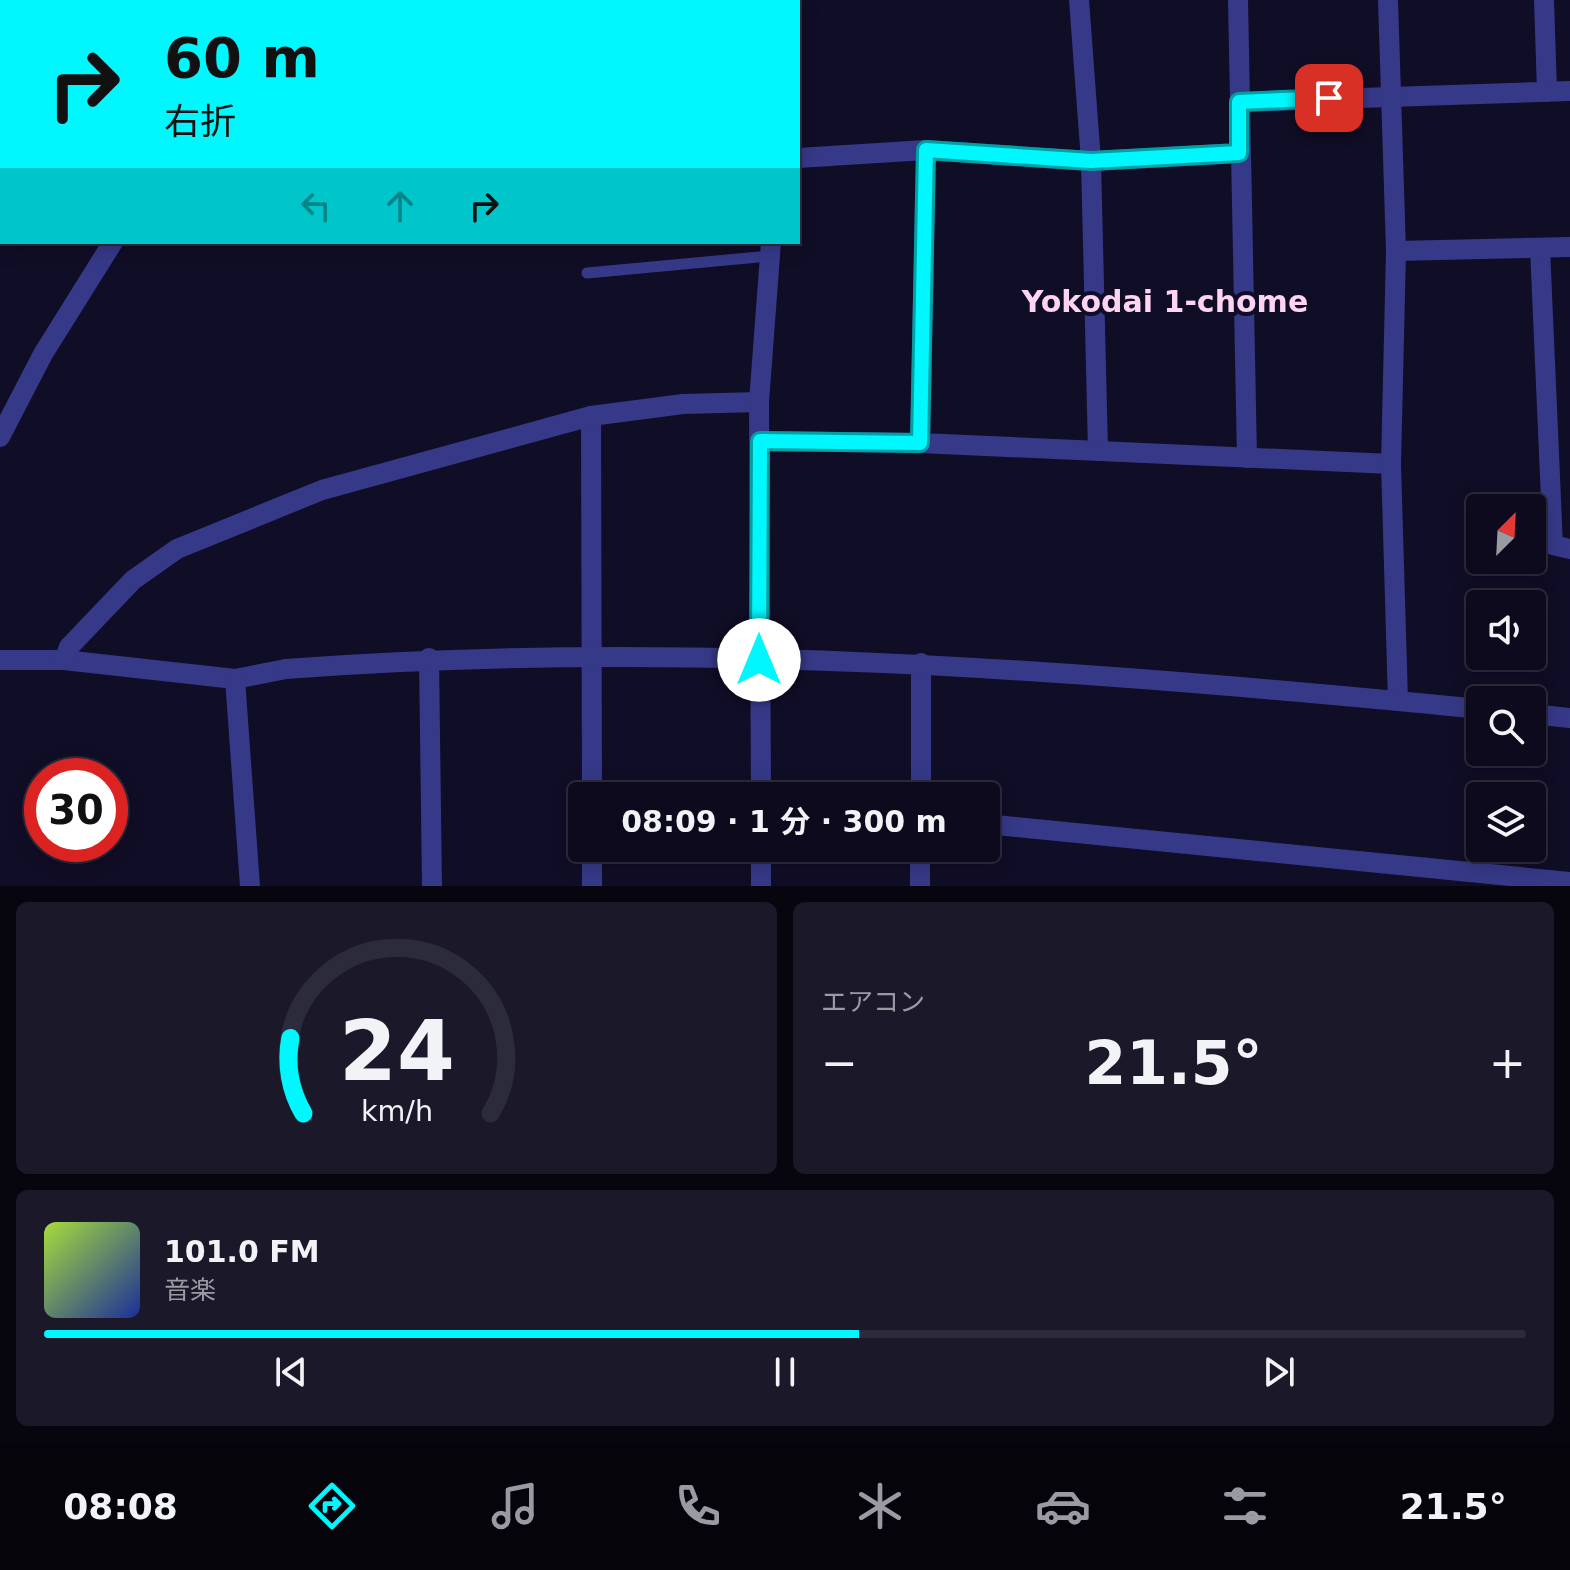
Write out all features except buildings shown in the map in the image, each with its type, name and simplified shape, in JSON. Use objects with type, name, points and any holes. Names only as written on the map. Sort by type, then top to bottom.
[{"type":"street","points":[[1079,0],[1091,161],[1098,451]]},
{"type":"street","points":[[1238,0],[1247,458]]},
{"type":"street","points":[[1388,0],[1396,251],[1391,464],[1398,701]]},
{"type":"street","points":[[1544,0],[1547,92]]},
{"type":"street","points":[[1239,102],[1570,91]]},
{"type":"street","points":[[920,443],[926,150]]},
{"type":"street","points":[[800,158],[926,150],[1091,161],[1239,153]]},
{"type":"street","points":[[0,437],[43,354],[112,244]]},
{"type":"street","points":[[1396,251],[1570,247]]},
{"type":"street","points":[[1540,248],[1553,545],[1570,549]]},
{"type":"street","points":[[761,782],[759,402],[770,249]]},
{"type":"street","points":[[64,660],[69,647],[133,580],[177,549],[322,490],[591,416],[683,404],[759,402]]},
{"type":"street","points":[[591,416],[592,782]]},
{"type":"street","points":[[760,441],[920,443],[1391,464]]},
{"type":"street","points":[[429,658],[432,886]]},
{"type":"street","points":[[0,660],[64,660],[235,679],[286,669],[429,658],[921,663],[1466,708]]},
{"type":"street","points":[[921,663],[921,782]]},
{"type":"street","points":[[235,679],[250,886]]},
{"type":"street","points":[[1546,715],[1570,718]]},
{"type":"street","points":[[1000,826],[1463,878],[1570,882]]},
{"type":"street","points":[[592,862],[592,886]]},
{"type":"street","points":[[761,862],[761,886]]},
{"type":"street","points":[[920,862],[920,886]]},
{"type":"lane","points":[[587,273],[770,249]]},
{"type":"district","name":"Yokodai 1-chome","points":[[1165,301]]},
{"type":"route","points":[[759,660],[760,441],[920,443],[926,150],[1091,161],[1239,153],[1239,102],[1329,98]]}]
